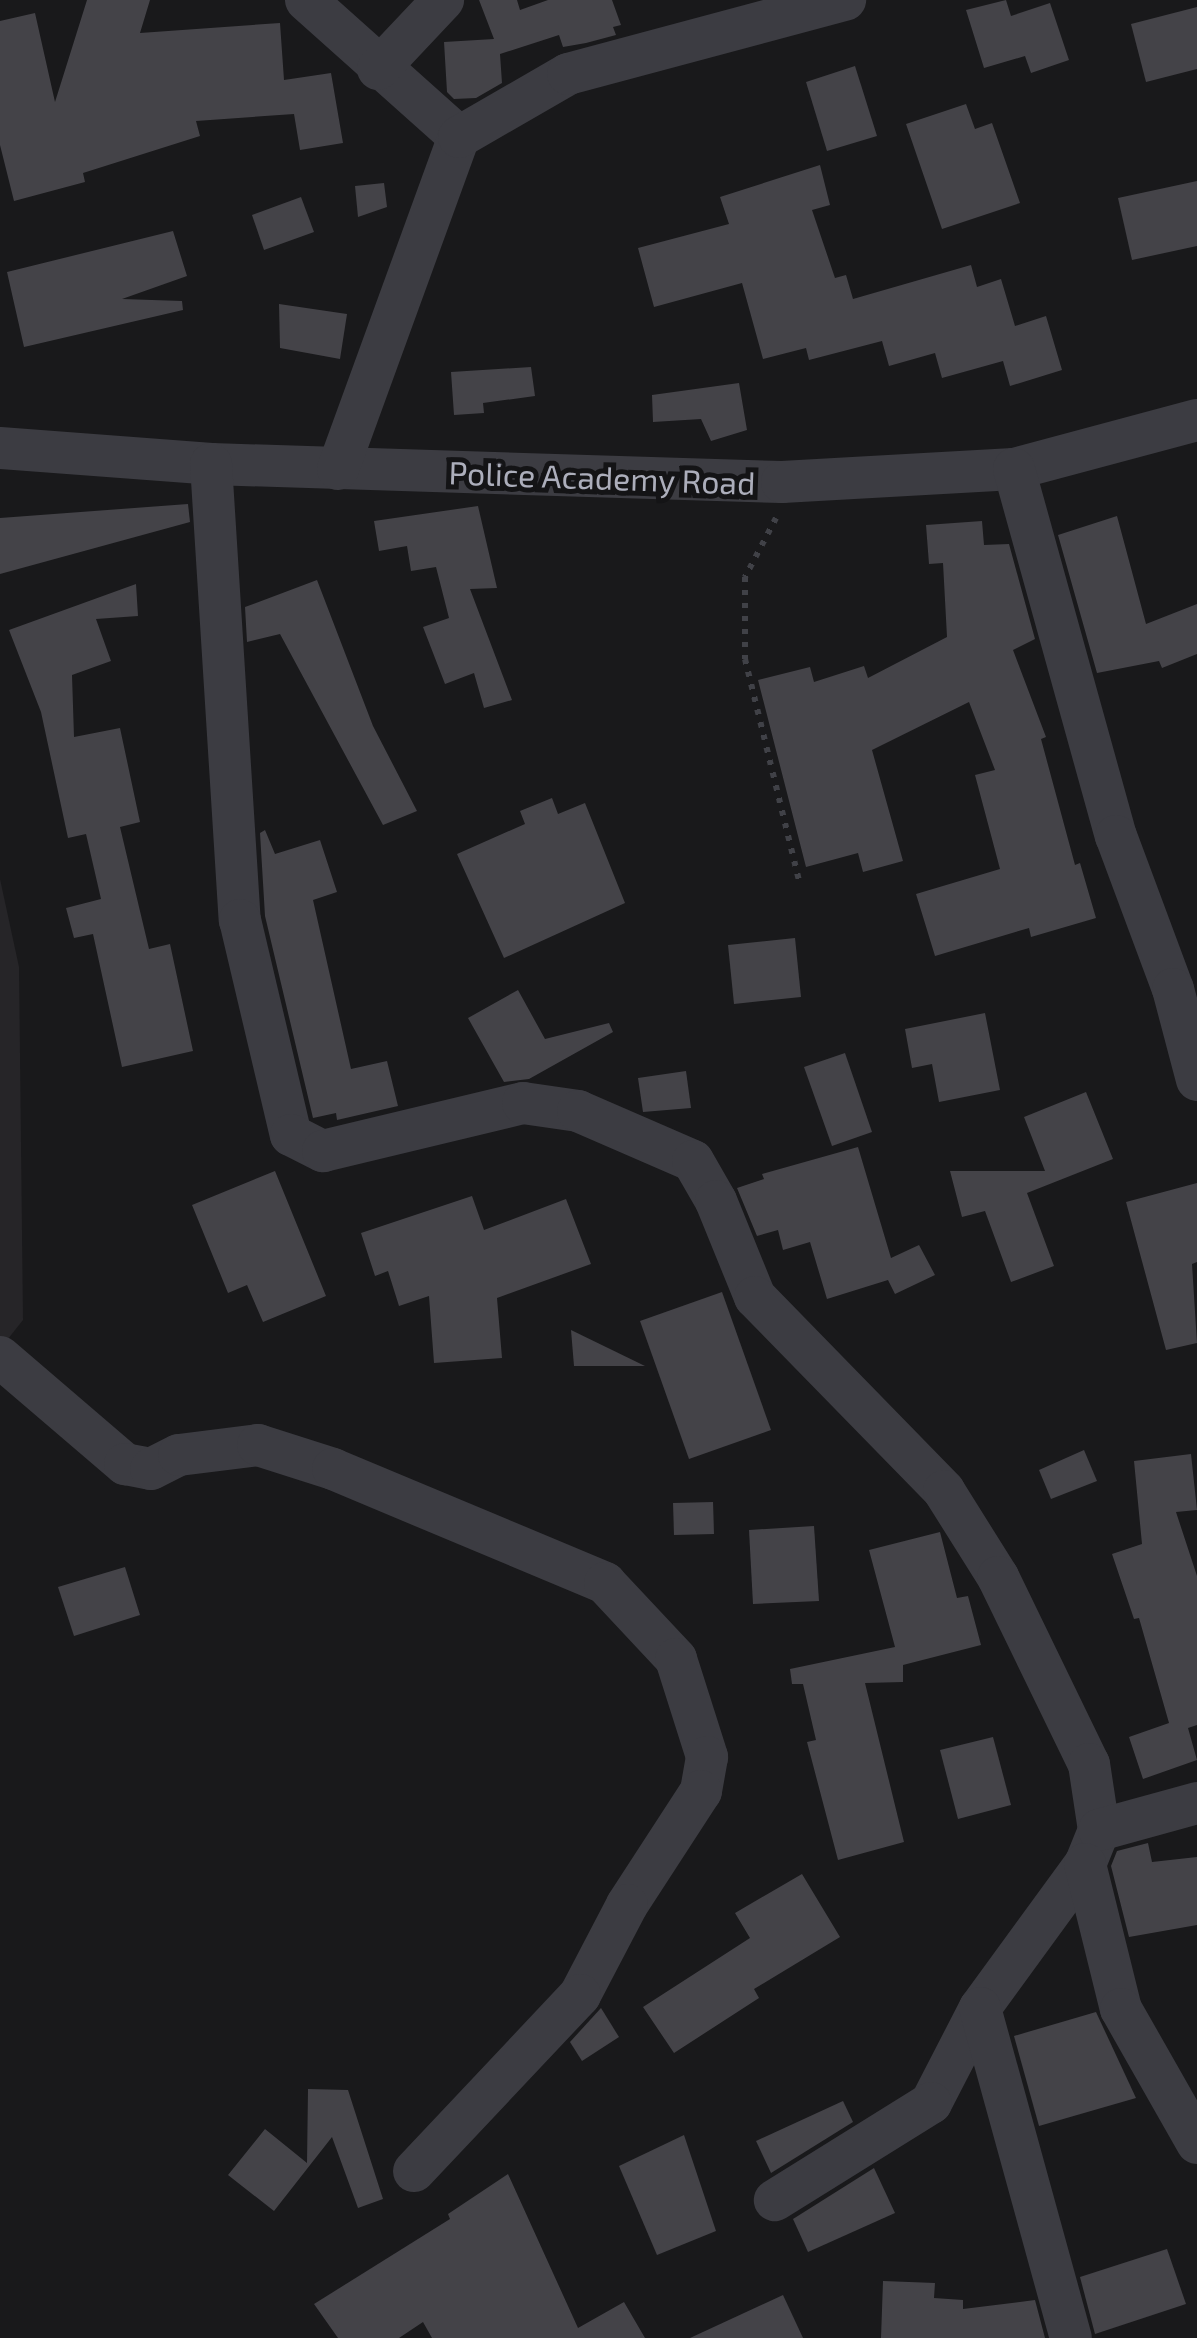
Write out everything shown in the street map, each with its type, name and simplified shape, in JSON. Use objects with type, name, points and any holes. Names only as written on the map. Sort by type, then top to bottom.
[{"type":"street","points":[[306,0],[378,69],[459,137]]},
{"type":"street","points":[[378,69],[443,0]]},
{"type":"street","points":[[338,469],[459,137],[568,74],[845,0]]},
{"type":"street","name":"Police Academy Road","points":[[0,448],[211,464],[782,482],[1014,469],[1197,420]]},
{"type":"street","points":[[211,464],[240,920],[292,1135],[323,1151],[523,1103],[578,1111],[692,1161],[716,1201],[755,1297],[944,1491],[998,1577],[1088,1764],[1092,1847],[1121,2009],[1197,2143]]},
{"type":"street","points":[[1014,469],[1116,836],[1172,989],[1197,1080]]},
{"type":"street","points":[[0,1357],[125,1464],[151,1469],[178,1455],[258,1446],[333,1470],[605,1583],[676,1659],[707,1757],[701,1791],[627,1906],[580,1996],[414,2171]]},
{"type":"street","points":[[776,2200],[931,2103],[980,2008],[1092,1847],[1197,1803]]},
{"type":"street","points":[[980,2008],[1071,2338]]},
{"type":"path","points":[[782,482],[776,519],[745,577],[746,659],[800,884]]},
{"type":"shaded area","points":[[0,879],[19,967],[23,1320],[0,1349]]},
{"type":"building","points":[[87,0],[150,0],[140,33],[280,23],[284,80],[331,73],[343,143],[300,150],[294,114],[196,121],[200,136],[83,173],[85,182],[14,201],[0,145],[0,21],[35,13],[55,102]]},
{"type":"building","points":[[479,0],[517,0],[520,10],[548,0],[612,0],[621,25],[613,27],[616,35],[586,43],[563,47],[559,35],[500,54],[502,83],[476,98],[454,99],[447,92],[444,42],[494,39]]},
{"type":"building","points":[[1006,0],[1011,16],[1050,3],[1069,60],[1031,73],[1025,56],[984,68],[966,10]]},
{"type":"building","points":[[1197,7],[1197,69],[1146,82],[1131,24]]},
{"type":"building","points":[[855,66],[877,136],[827,151],[806,82]]},
{"type":"building","points":[[966,104],[975,129],[992,123],[1020,203],[942,229],[906,124]]},
{"type":"building","points":[[820,165],[830,205],[812,210],[835,278],[846,275],[853,299],[971,265],[977,287],[1001,279],[1015,326],[1046,316],[1062,370],[1010,386],[1003,361],[942,378],[935,353],[889,366],[882,341],[809,360],[806,348],[763,359],[742,283],[654,307],[638,248],[729,224],[720,197]]},
{"type":"building","points":[[1197,181],[1197,246],[1132,260],[1118,198]]},
{"type":"building","points":[[384,183],[387,207],[358,217],[355,186]]},
{"type":"building","points":[[301,197],[314,232],[264,250],[252,215]]},
{"type":"building","points":[[173,231],[187,276],[122,299],[182,301],[183,310],[24,347],[7,272]]},
{"type":"building","points":[[279,304],[347,314],[340,359],[280,348]]},
{"type":"building","points":[[531,367],[535,396],[483,403],[484,413],[454,415],[451,372]]},
{"type":"building","points":[[739,383],[747,430],[711,441],[701,419],[653,422],[652,395]]},
{"type":"building","points":[[188,504],[190,522],[0,574],[0,518]]},
{"type":"building","points":[[478,506],[497,588],[470,589],[512,700],[484,708],[474,673],[445,684],[423,627],[449,618],[436,567],[411,571],[407,546],[379,551],[374,521]]},
{"type":"building","points":[[1117,516],[1146,624],[1197,604],[1197,654],[1162,668],[1159,661],[1097,673],[1058,535]]},
{"type":"building","points":[[982,521],[984,545],[1009,544],[1035,639],[1013,650],[1046,737],[1041,739],[1075,865],[1080,863],[1096,918],[1031,937],[1029,928],[935,956],[916,894],[1000,869],[975,775],[995,770],[969,702],[872,750],[903,861],[863,872],[858,853],[806,867],[758,680],[810,667],[814,682],[864,666],[868,678],[947,637],[943,563],[929,564],[926,525]]},
{"type":"building","points":[[317,580],[373,726],[417,811],[383,825],[280,634],[247,642],[245,607]]},
{"type":"building","points":[[136,584],[138,616],[96,619],[111,661],[72,675],[74,737],[120,728],[140,822],[120,827],[149,949],[170,944],[193,1051],[122,1067],[93,934],[74,938],[66,908],[101,899],[86,834],[68,838],[41,712],[9,630]]},
{"type":"building","points":[[552,798],[558,814],[585,803],[625,903],[504,958],[457,854],[525,824],[520,811]]},
{"type":"building","points":[[265,830],[275,854],[320,840],[337,892],[313,900],[351,1069],[387,1061],[398,1106],[337,1120],[336,1113],[313,1118],[265,916],[260,833]]},
{"type":"building","points":[[795,938],[801,997],[734,1004],[728,945]]},
{"type":"building","points":[[518,990],[545,1039],[609,1023],[613,1032],[529,1079],[504,1082],[468,1018]]},
{"type":"building","points":[[985,1013],[1000,1090],[939,1102],[932,1064],[912,1068],[905,1029]]},
{"type":"building","points":[[845,1053],[872,1132],[832,1146],[804,1067]]},
{"type":"building","points":[[686,1071],[691,1108],[643,1112],[638,1078]]},
{"type":"building","points":[[1086,1092],[1113,1159],[1027,1193],[1054,1266],[1011,1282],[985,1211],[962,1217],[950,1171],[1045,1171],[1024,1117]]},
{"type":"building","points":[[858,1147],[891,1258],[919,1245],[935,1275],[895,1294],[888,1280],[827,1299],[810,1242],[783,1250],[778,1230],[757,1236],[737,1188],[764,1179],[762,1174]]},
{"type":"building","points":[[275,1171],[326,1296],[263,1322],[247,1285],[228,1293],[192,1205]]},
{"type":"building","points":[[1197,1183],[1197,1262],[1192,1264],[1197,1343],[1166,1350],[1126,1202]]},
{"type":"building","points":[[472,1196],[484,1230],[566,1199],[591,1264],[497,1298],[502,1358],[434,1363],[429,1296],[399,1306],[388,1271],[375,1276],[361,1233]]},
{"type":"building","points":[[722,1292],[771,1430],[689,1459],[640,1321]]},
{"type":"building","points":[[571,1330],[645,1366],[574,1366]]},
{"type":"building","points":[[1084,1450],[1097,1481],[1051,1499],[1039,1470]]},
{"type":"building","points":[[1191,1454],[1197,1510],[1176,1512],[1197,1576],[1197,1725],[1188,1728],[1197,1760],[1143,1779],[1129,1737],[1169,1723],[1139,1618],[1134,1619],[1112,1554],[1142,1544],[1134,1461]]},
{"type":"building","points":[[713,1502],[714,1534],[674,1535],[673,1503]]},
{"type":"building","points":[[814,1526],[819,1601],[753,1604],[749,1530]]},
{"type":"building","points":[[940,1532],[957,1598],[968,1596],[981,1645],[903,1665],[903,1682],[865,1683],[904,1842],[838,1860],[807,1742],[816,1740],[803,1684],[792,1684],[790,1669],[895,1647],[869,1550]]},
{"type":"building","points":[[125,1567],[140,1615],[74,1636],[58,1587]]},
{"type":"building","points":[[993,1737],[1011,1805],[958,1819],[940,1750]]},
{"type":"building","points":[[1148,1843],[1152,1862],[1197,1857],[1197,1925],[1129,1937],[1111,1866],[1117,1851]]},
{"type":"building","points":[[802,1874],[840,1937],[754,1989],[759,1998],[674,2053],[643,2007],[750,1938],[735,1913]]},
{"type":"building","points":[[601,2008],[619,2037],[582,2061],[570,2042]]},
{"type":"building","points":[[1096,2012],[1136,2098],[1039,2126],[1014,2036]]},
{"type":"building","points":[[308,2089],[348,2090],[383,2199],[358,2208],[332,2137],[274,2211],[228,2175],[265,2129],[307,2163]]},
{"type":"building","points":[[843,2101],[853,2122],[771,2173],[756,2141]]},
{"type":"building","points":[[684,2135],[716,2231],[657,2255],[619,2166]]},
{"type":"building","points":[[874,2168],[895,2213],[808,2252],[793,2219]]},
{"type":"building","points":[[508,2174],[578,2328],[624,2302],[645,2338],[432,2338],[423,2322],[399,2338],[338,2338],[314,2304],[450,2219],[448,2214]]},
{"type":"building","points":[[1167,2249],[1186,2304],[1095,2334],[1080,2277]]},
{"type":"building","points":[[883,2281],[935,2283],[934,2298],[963,2300],[963,2309],[1035,2300],[1045,2338],[881,2338]]},
{"type":"building","points":[[783,2295],[803,2338],[690,2338]]}]
